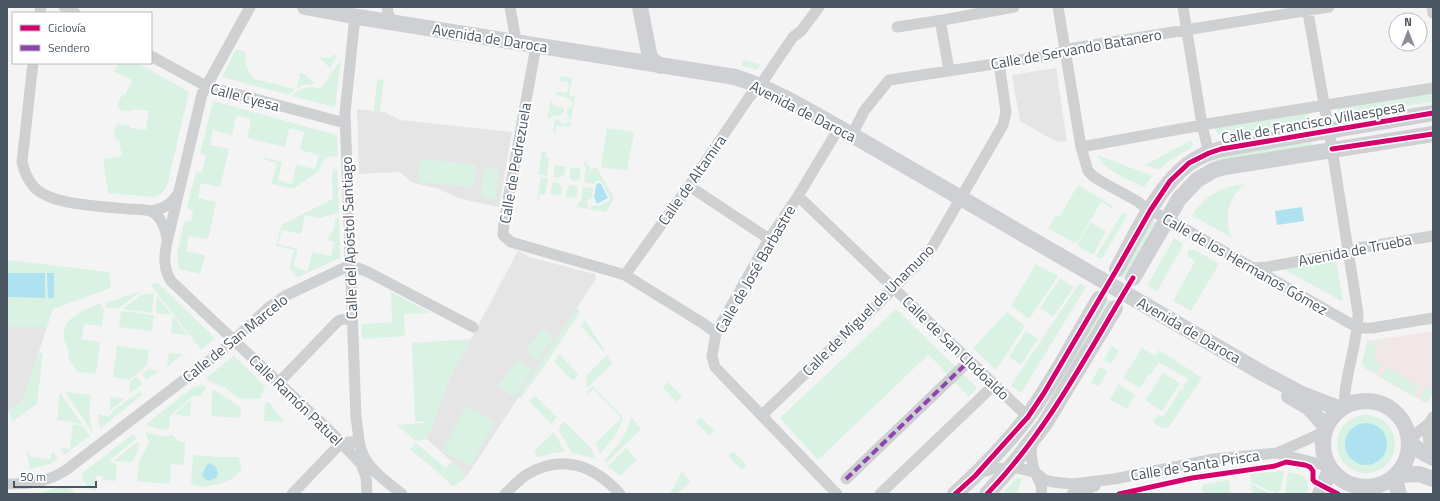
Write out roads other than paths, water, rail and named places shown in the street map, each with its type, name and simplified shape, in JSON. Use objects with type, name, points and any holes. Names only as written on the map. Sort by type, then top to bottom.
[{"type":"main road","name":"Avenida de Daroca","points":[[305,7],[358,17],[389,14],[536,46],[735,78],[751,82],[845,131],[1248,365],[1302,394],[1342,408]]},
{"type":"main road","points":[[640,7],[650,58],[660,66]]},
{"type":"main road","points":[[632,61],[643,56],[646,43]]},
{"type":"main road","name":"Calle de Francisco Villaespesa","points":[[1117,269],[1150,211],[1172,178],[1189,163],[1209,153],[1221,149],[1433,113]]},
{"type":"main road","name":"Calle de Francisco Villaespesa","points":[[1332,149],[1335,139],[1338,136],[1366,131],[1382,122]]},
{"type":"main road","name":"Calle de Francisco Villaespesa","points":[[1400,139],[1414,129],[1433,126]]},
{"type":"main road","name":"Calle de Francisco Villaespesa","points":[[1133,278],[1179,199],[1197,180],[1214,170],[1332,149],[1433,134]]},
{"type":"main road","name":"Calle de Francisco Villaespesa","points":[[1179,199],[1178,194],[1180,188],[1191,177],[1205,167],[1208,162],[1209,153]]},
{"type":"main road","points":[[956,494],[969,484],[1028,417],[1044,393],[1099,299]]},
{"type":"main road","points":[[987,494],[1010,468],[1047,420],[1115,308]]},
{"type":"main road","name":"Avenida de Daroca","points":[[1248,365],[1285,394],[1308,407],[1325,429]]},
{"type":"main road","points":[[1372,401],[1387,406],[1399,416],[1404,423],[1409,441],[1408,457],[1404,466],[1381,490],[1350,485],[1334,476],[1328,468],[1322,447],[1325,429],[1334,414],[1342,408],[1356,402],[1372,401]]},
{"type":"main road","points":[[1409,441],[1418,450],[1433,458]]},
{"type":"main road","points":[[1320,494],[1328,468]]},
{"type":"main road","points":[[1395,476],[1419,474],[1433,479]]},
{"type":"main road","points":[[1395,476],[1399,494]]},
{"type":"street","name":"Calle Ramón Patuel","points":[[250,7],[202,94],[167,242],[164,265],[166,274],[171,281],[362,464],[365,464],[402,494]]},
{"type":"street","points":[[510,7],[516,41]]},
{"type":"street","name":"Calle de Altamira","points":[[625,275],[689,186],[750,96],[760,87],[766,75],[793,37],[801,31],[819,7]]},
{"type":"street","points":[[897,27],[1014,7]]},
{"type":"street","name":"Calle de los Hermanos Gómez","points":[[1058,7],[1081,147],[1088,170],[1094,177],[1137,201],[1150,211],[1167,219],[1358,328]]},
{"type":"street","points":[[1183,7],[1202,125],[1209,153]]},
{"type":"street","name":"Calle de Servando Batanero","points":[[845,131],[864,111],[889,80],[1053,55],[1065,50],[1307,9],[1329,7]]},
{"type":"street","points":[[1432,7],[1433,13]]},
{"type":"street","points":[[1307,9],[1332,149],[1358,313],[1358,328],[1347,376],[1342,408]]},
{"type":"street","name":"Calle del Apóstol Santiago","points":[[358,17],[354,26],[345,123],[354,394],[359,441],[365,464],[367,494]]},
{"type":"street","points":[[943,20],[941,25],[949,70]]},
{"type":"street","name":"Calle de Pedrezuela","points":[[536,46],[504,222],[503,235],[511,242],[625,275],[716,333]]},
{"type":"street","name":"Calle Cyesa","points":[[152,57],[206,86],[345,123]]},
{"type":"street","name":"Calle de Miguel de Unamuno","points":[[762,414],[930,251],[1005,120],[1006,112],[999,63]]},
{"type":"street","points":[[33,64],[22,162],[24,170],[34,187],[44,194],[58,200],[150,211],[155,214],[164,226],[167,242]]},
{"type":"street","name":"Calle de Francisco Villaespesa","points":[[1081,147],[1202,125],[1433,88]]},
{"type":"street","name":"Calle de José Barbastre","points":[[836,494],[716,367],[712,356],[716,333],[769,239],[845,131]]},
{"type":"street","points":[[689,186],[769,239]]},
{"type":"street","name":"Calle Ramón Patuel","points":[[150,211],[168,205],[172,202],[178,192]]},
{"type":"street","name":"Calle de San Clodoaldo","points":[[798,196],[1028,417]]},
{"type":"street","name":"Avenida de Trueba","points":[[1253,268],[1267,267],[1339,254],[1358,248],[1433,236]]},
{"type":"street","points":[[350,265],[375,275],[473,327]]},
{"type":"street","name":"Calle de San Marcelo","points":[[7,484],[29,484],[47,479],[66,470],[233,341],[268,308],[285,296],[350,265]]},
{"type":"street","points":[[1358,328],[1372,328],[1433,318]]},
{"type":"street","points":[[280,385],[282,379],[337,322],[341,319],[345,319],[352,322]]},
{"type":"street","points":[[846,479],[969,361]]},
{"type":"street","points":[[880,494],[994,385]]},
{"type":"street","points":[[1409,441],[1431,420]]},
{"type":"street","points":[[1431,420],[1428,440],[1429,446],[1433,453]]},
{"type":"street","name":"Calle de Santa Prisca","points":[[969,484],[992,469],[1010,468],[1035,472],[1045,480],[1064,484],[1114,479],[1214,459],[1277,453],[1325,429]]},
{"type":"street","points":[[1033,439],[1031,452],[1035,472],[1042,483],[1041,494]]},
{"type":"street","points":[[292,494],[341,443],[359,441]]},
{"type":"street","name":"Calle de Santa Prisca","points":[[1277,453],[1328,468]]},
{"type":"street","points":[[505,494],[524,476],[536,469],[564,464],[575,465],[595,472],[605,479],[620,494]]},
{"type":"street","name":"Calle de Santa Prisca","points":[[1072,494],[1114,479]]},
{"type":"street","name":"Calle del Apóstol Santiago","points":[[367,494],[375,484],[387,482]]},
{"type":"water","points":[[598,183],[601,184],[608,198],[597,204],[594,197],[596,185]]},
{"type":"water","points":[[1302,207],[1304,221],[1277,225],[1275,211]]},
{"type":"water","points":[[7,273],[45,273],[45,298],[7,297]]},
{"type":"water","points":[[47,273],[54,273],[54,298],[48,298]]},
{"type":"water","points":[[1362,423],[1370,423],[1378,426],[1384,432],[1387,444],[1384,456],[1378,462],[1370,465],[1362,465],[1354,462],[1348,456],[1345,448],[1345,440],[1348,432],[1354,426]]},
{"type":"water","points":[[209,463],[216,467],[218,474],[216,478],[208,481],[202,476],[206,466]]}]
